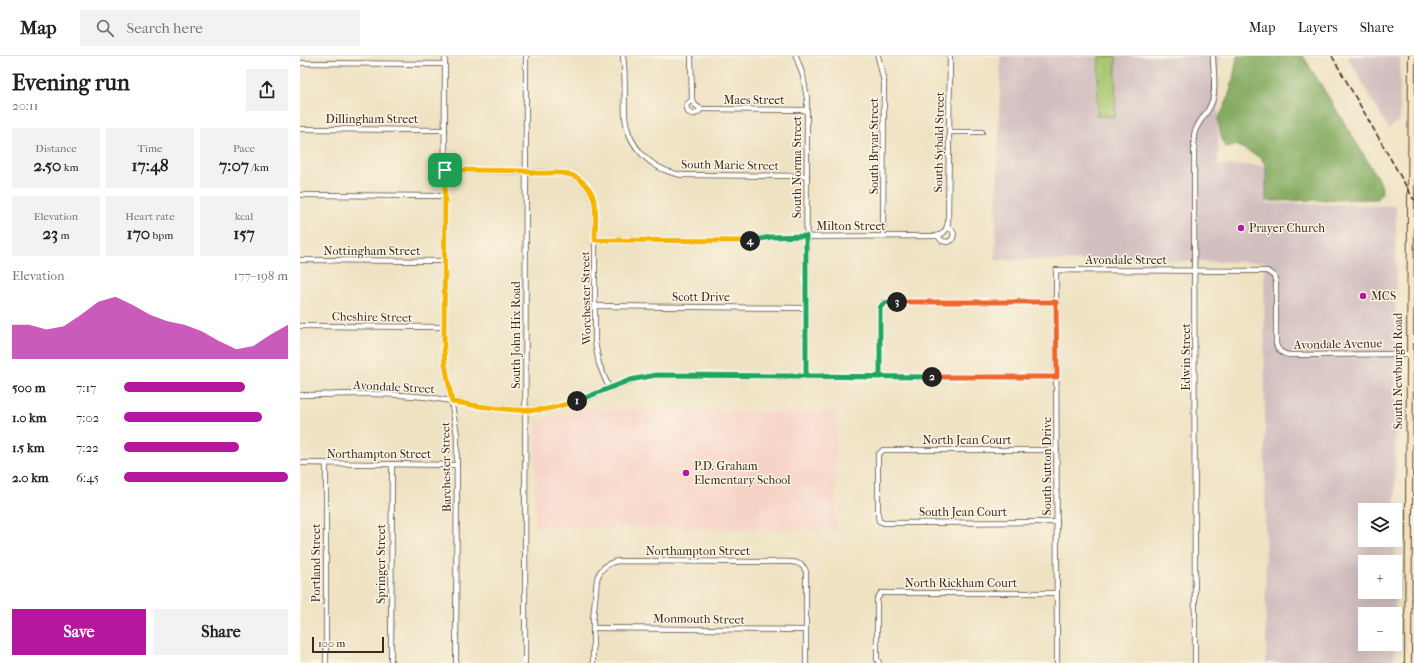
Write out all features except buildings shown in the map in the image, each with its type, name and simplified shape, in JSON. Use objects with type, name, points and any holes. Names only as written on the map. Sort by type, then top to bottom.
[{"type":"main road","name":"South Newburgh Road","points":[[1408,663],[1412,56]]},
{"type":"street","name":"Barchester Street","points":[[445,56],[444,327],[445,364],[457,435],[456,663]]},
{"type":"street","name":"South John Hix Road","points":[[525,663],[526,56]]},
{"type":"street","name":"South Marie Street","points":[[623,56],[625,115],[627,128],[635,146],[646,159],[654,165],[671,173],[682,175],[807,176]]},
{"type":"street","name":"Maes Street","points":[[691,56],[692,100],[686,105],[688,112],[694,115],[701,109],[807,110]]},
{"type":"street","name":"South Norma Street","points":[[796,56],[805,83],[807,110],[806,376]]},
{"type":"street","name":"South Bryar Street","points":[[878,56],[883,74],[884,88],[884,236]]},
{"type":"street","name":"South Sybald Street","points":[[950,56],[950,132],[946,230],[952,230],[954,234],[952,240]]},
{"type":"street","name":"Edwin Street","points":[[1195,663],[1194,135],[1196,128],[1211,104],[1214,96],[1213,56]]},
{"type":"street","points":[[300,63],[445,64]]},
{"type":"street","points":[[692,100],[695,105],[701,109]]},
{"type":"street","name":"Dillingham Street","points":[[300,129],[445,130]]},
{"type":"street","points":[[950,132],[982,132]]},
{"type":"street","name":"Worchester Street","points":[[445,170],[563,173],[574,176],[582,181],[590,191],[595,203],[596,350],[599,364],[609,388]]},
{"type":"street","points":[[300,195],[444,196]]},
{"type":"street","points":[[938,236],[946,230]]},
{"type":"street","name":"Milton Street","points":[[595,240],[741,241],[771,237],[806,236],[938,236],[942,241],[948,242],[952,240]]},
{"type":"street","name":"Nottingham Street","points":[[300,260],[444,261]]},
{"type":"street","name":"Avondale Street","points":[[1056,270],[1195,270]]},
{"type":"street","name":"South Sutton Drive","points":[[1056,270],[1057,663]]},
{"type":"street","name":"Avondale Avenue","points":[[1195,270],[1263,270],[1271,273],[1276,283],[1276,344],[1278,350],[1284,354],[1410,354]]},
{"type":"street","points":[[880,377],[880,308],[883,303],[1056,302]]},
{"type":"street","name":"Scott Drive","points":[[595,306],[806,308]]},
{"type":"street","name":"Cheshire Street","points":[[300,326],[444,327]]},
{"type":"street","name":"Avondale Street","points":[[300,395],[404,395],[504,409],[526,410],[561,406],[636,378],[656,375],[1057,377]]},
{"type":"street","name":"North Jean Court","points":[[878,511],[879,454],[885,450],[1057,450]]},
{"type":"street","name":"Northampton Street","points":[[300,463],[457,464]]},
{"type":"street","name":"Portland Street","points":[[326,464],[326,663]]},
{"type":"street","name":"Springer Street","points":[[391,663],[392,464]]},
{"type":"street","name":"South Jean Court","points":[[878,511],[879,521],[884,523],[1057,522]]},
{"type":"street","name":"Northampton Street","points":[[593,628],[598,575],[606,565],[611,562],[788,562],[803,565],[806,572],[805,630]]},
{"type":"street","name":"North Rickham Court","points":[[879,663],[877,659],[877,597],[881,593],[1057,593]]},
{"type":"street","points":[[593,628],[593,663]]},
{"type":"street","name":"Monmouth Street","points":[[593,628],[805,630]]},
{"type":"street","points":[[805,630],[806,663]]},
{"type":"shaded area","points":[[1001,56],[1219,56],[1218,165],[1266,166],[1266,203],[1396,206],[1395,503],[1358,503],[1358,547],[1395,547],[1395,555],[1358,555],[1358,599],[1395,599],[1395,607],[1358,607],[1358,651],[1395,651],[1394,663],[1266,663],[1264,262],[995,260]]},
{"type":"shaded area","points":[[1347,56],[1400,56],[1400,119],[1389,129]]},
{"type":"shaded area","name":"P.D. Graham Elementary School","points":[[581,410],[836,412],[836,530],[535,526],[536,420],[549,419]]},
{"type":"green space","points":[[1099,56],[1116,56],[1115,117],[1097,116]]},
{"type":"green space","points":[[1237,56],[1303,56],[1381,184],[1382,192],[1377,199],[1266,201],[1266,166],[1261,158],[1236,145],[1225,147],[1221,136],[1218,119],[1229,96]]},
{"type":"railway","points":[[1332,56],[1414,200]]},
{"type":"place","name":"Prayer Church","points":[[1241,228]]},
{"type":"place","name":"MCS","points":[[1363,296]]},
{"type":"place","name":"P.D. Graham Elementary School","points":[[686,473]]},
{"type":"route","points":[[445,170],[444,350],[452,402],[504,409],[545,409],[577,401],[636,378],[656,375],[880,377],[1057,377],[1056,302],[885,302],[880,307],[880,377],[806,376],[806,236],[771,237],[747,241],[595,240],[595,203],[585,184],[574,176],[558,173],[493,170],[445,170]]}]
